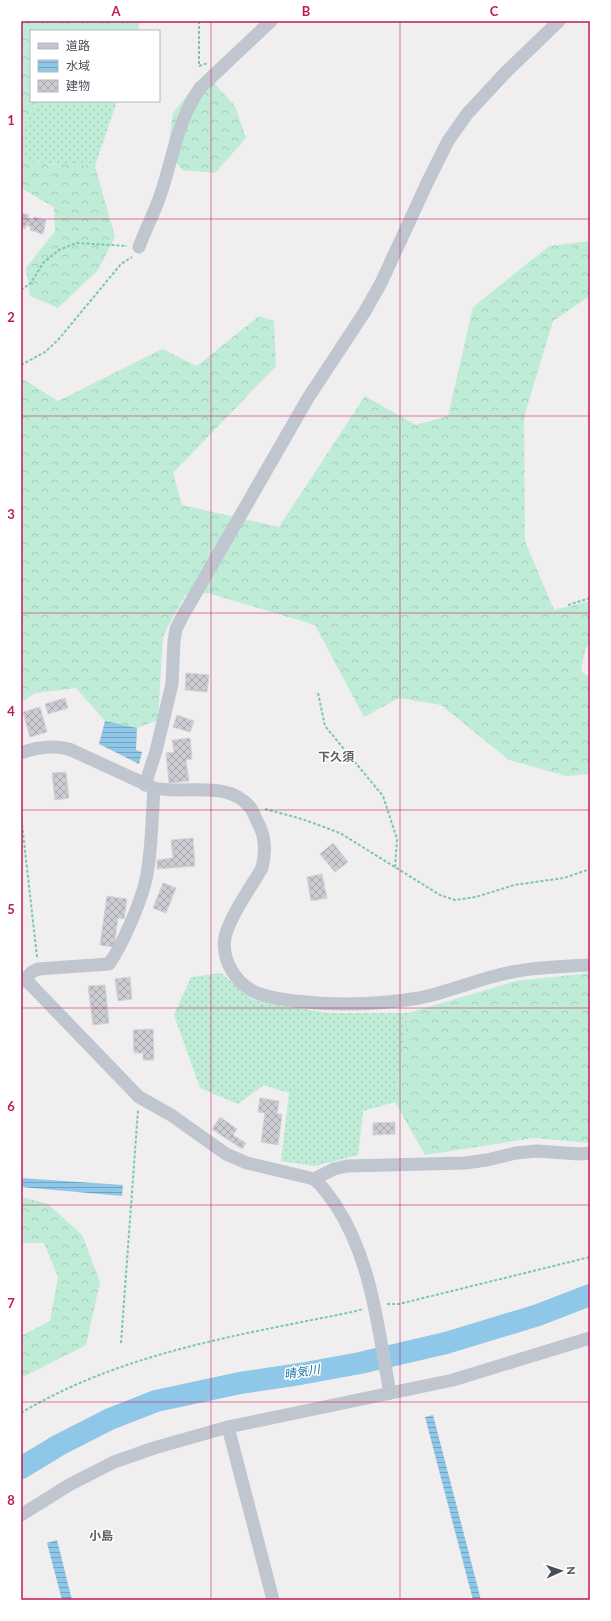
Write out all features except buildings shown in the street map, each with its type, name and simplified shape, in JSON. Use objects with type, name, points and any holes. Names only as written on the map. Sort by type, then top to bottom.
[{"type":"street","points":[[139,247],[159,199],[179,130],[192,100],[200,88],[271,21]]},
{"type":"street","points":[[390,1393],[372,1295],[358,1246],[344,1219],[321,1185],[314,1179],[247,1163],[226,1154],[172,1115],[139,1097],[30,984],[22,979],[38,969],[108,964],[115,955],[136,910],[147,875],[150,786],[156,751],[172,684],[176,629],[308,398],[364,313],[381,283],[448,141],[467,114],[505,73],[559,21]]},
{"type":"street","points":[[21,753],[35,748],[49,746],[70,748],[150,786],[166,791],[211,790],[227,793],[241,799],[250,808],[261,827],[263,834],[265,852],[264,861],[262,868],[230,923],[225,937],[225,947],[230,968],[237,979],[246,987],[257,993],[270,997],[325,1004],[376,1004],[420,998],[510,972],[590,964]]},
{"type":"street","points":[[314,1179],[347,1166],[465,1163],[487,1160],[516,1153],[537,1151],[590,1154]]},
{"type":"street","points":[[21,1515],[69,1485],[114,1462],[154,1448],[228,1427],[453,1380],[590,1338]]},
{"type":"street","points":[[228,1427],[273,1600]]},
{"type":"path","points":[[199,21],[199,66],[210,62]]},
{"type":"path","points":[[21,290],[31,283],[43,263],[59,250],[76,243],[139,247],[135,255],[121,264],[58,340],[45,352],[21,365]]},
{"type":"path","points":[[568,605],[590,598]]},
{"type":"path","points":[[318,693],[325,726],[383,796],[397,839],[395,868]]},
{"type":"path","points":[[250,808],[263,809],[302,820],[340,834],[440,895],[455,900],[476,897],[514,885],[564,878],[590,869]]},
{"type":"path","points":[[21,815],[38,969]]},
{"type":"path","points":[[121,1343],[139,1097]]},
{"type":"path","points":[[21,1413],[71,1387],[113,1369],[221,1339],[352,1312],[373,1305],[398,1304],[590,1257]]},
{"type":"green space","points":[[21,21],[140,21],[138,30],[30,30],[30,102],[38,102],[21,132]]},
{"type":"green space","points":[[197,83],[214,83],[235,106],[246,138],[215,173],[182,170],[168,151],[173,113]]},
{"type":"green space","points":[[38,102],[117,102],[95,166],[27,162],[21,145],[21,138],[26,123]]},
{"type":"green space","points":[[21,152],[27,162],[95,166],[115,237],[98,270],[58,308],[30,296],[26,268],[55,231],[54,207],[21,188]]},
{"type":"green space","points":[[590,241],[590,296],[553,321],[524,417],[525,541],[554,610],[590,601],[590,646],[586,647],[581,671],[590,678],[590,774],[566,776],[509,760],[441,705],[399,698],[364,717],[315,625],[208,593],[185,595],[163,636],[158,720],[137,728],[105,721],[76,688],[35,693],[21,703],[21,378],[58,401],[162,349],[197,366],[259,316],[274,321],[276,366],[173,473],[182,505],[279,527],[365,396],[416,425],[448,416],[473,307],[549,246]]},
{"type":"green space","points":[[221,973],[254,1000],[328,1013],[408,1013],[395,1102],[363,1111],[358,1155],[315,1166],[281,1161],[289,1093],[264,1085],[238,1104],[200,1088],[174,1015],[191,977]]},
{"type":"green space","points":[[590,973],[590,1143],[534,1138],[425,1155],[395,1102],[408,1013],[516,981]]},
{"type":"green space","points":[[21,1197],[48,1204],[82,1235],[100,1282],[86,1345],[21,1378],[21,1336],[50,1321],[58,1277],[44,1243],[21,1243]]},
{"type":"water","points":[[105,721],[137,728],[136,750],[142,752],[139,764],[99,744]]},
{"type":"water","points":[[21,1178],[123,1185],[122,1196],[21,1187]]},
{"type":"water","points":[[433,1415],[481,1600],[473,1600],[425,1417]]},
{"type":"water","points":[[57,1540],[72,1600],[62,1600],[47,1543]]},
{"type":"waterway","name":"晴気川","points":[[21,1468],[59,1445],[110,1419],[156,1401],[240,1383],[360,1363],[446,1343],[538,1315],[590,1295]]},
{"type":"district","name":"下久須","points":[[336,757]]},
{"type":"district","name":"小島","points":[[101,1536]]}]
